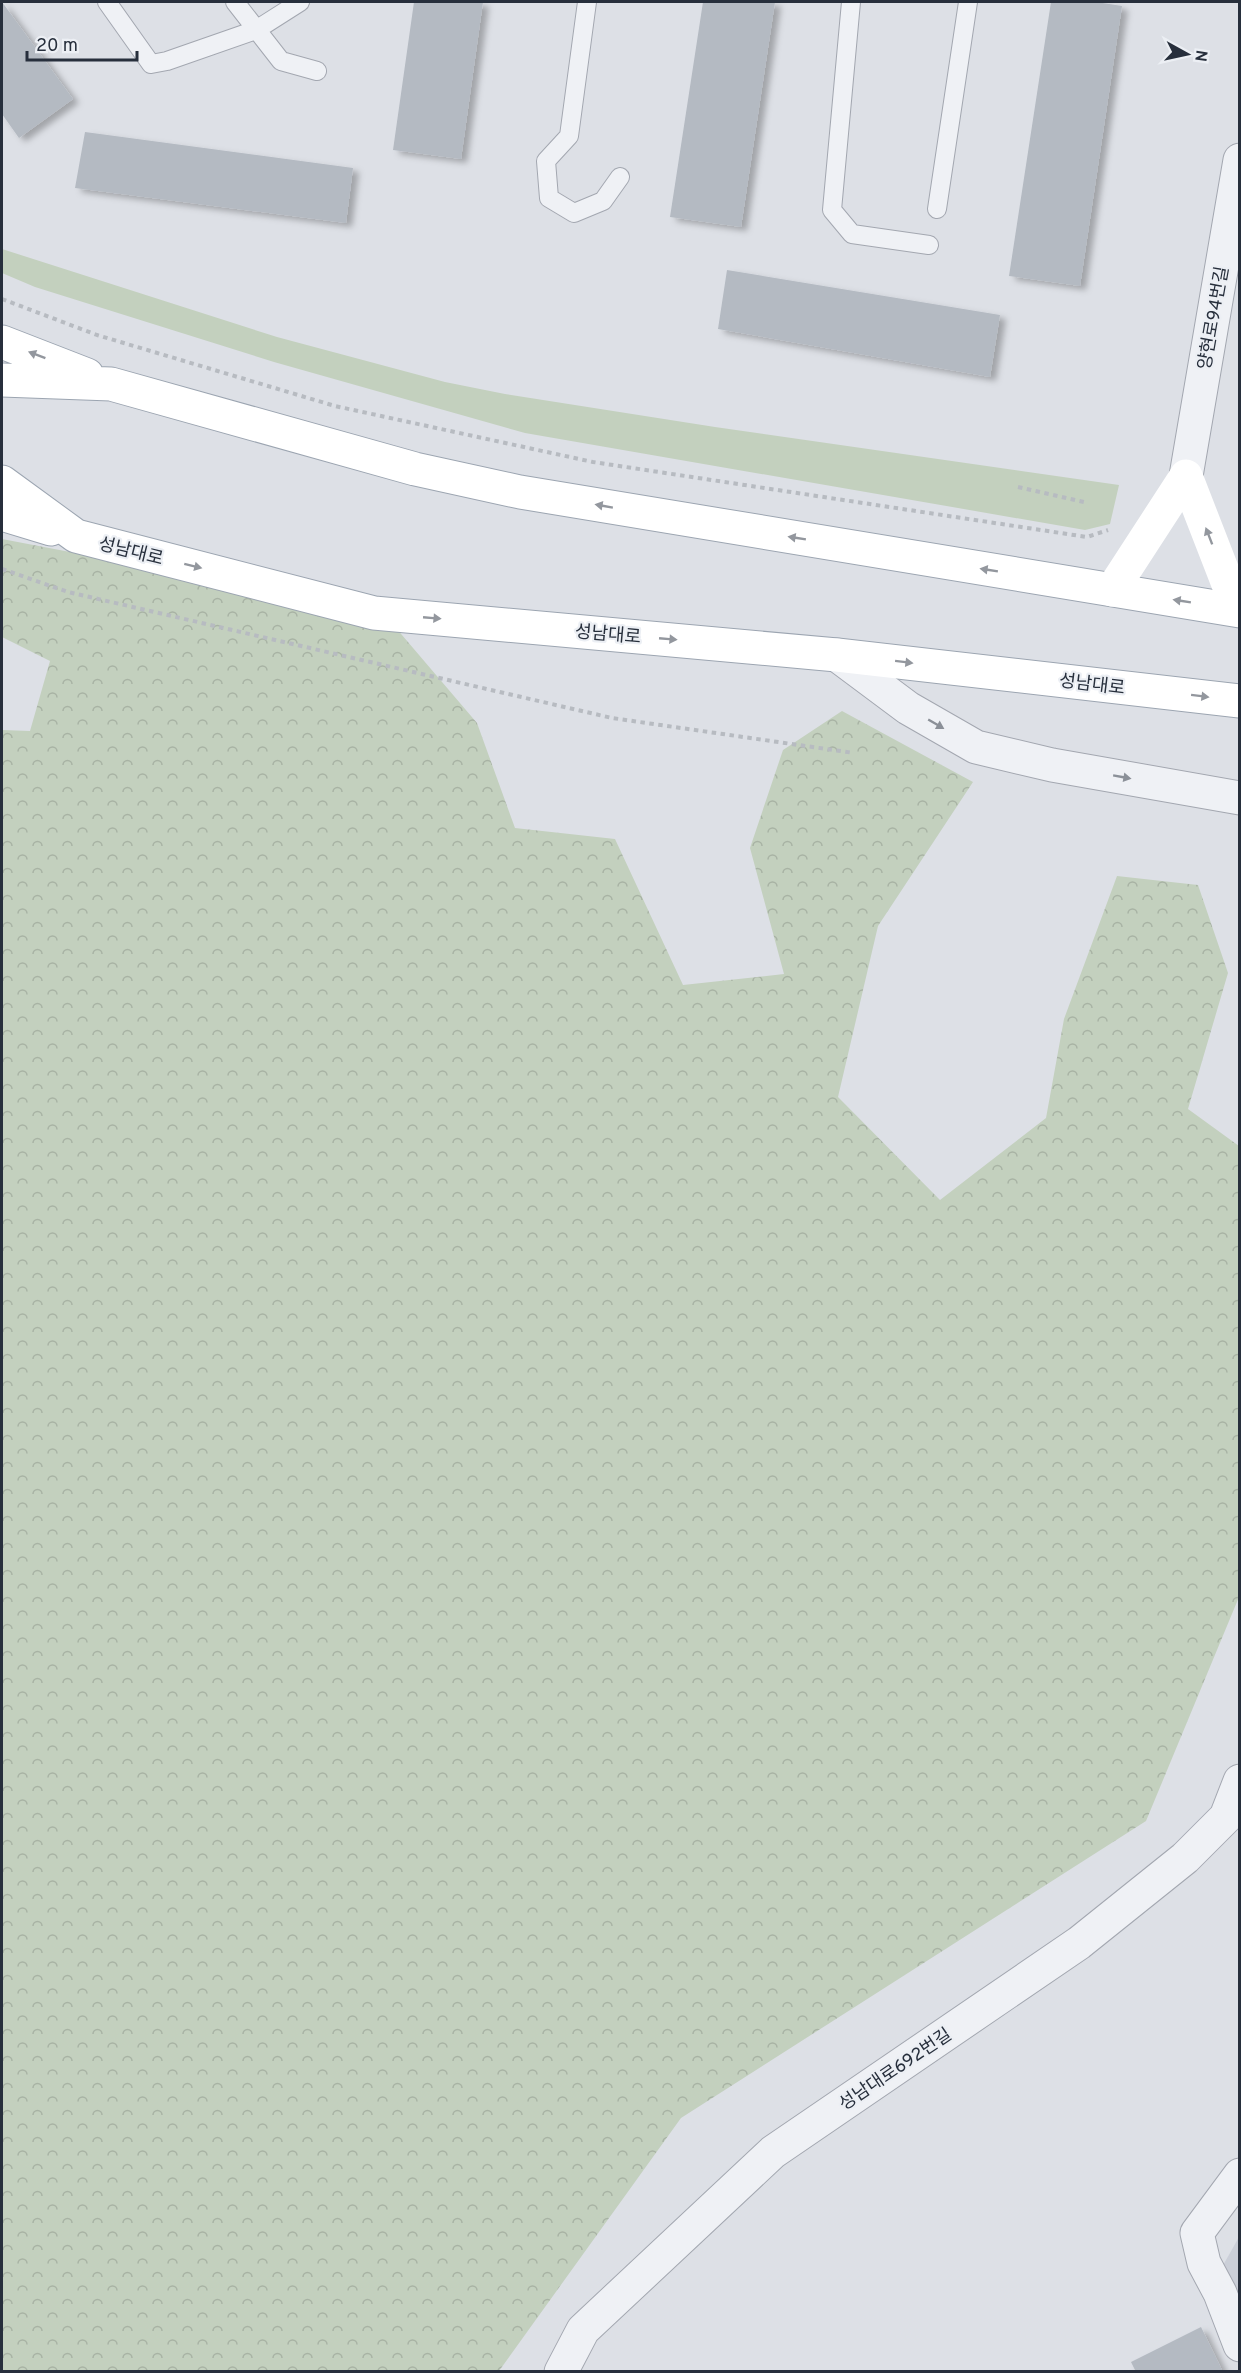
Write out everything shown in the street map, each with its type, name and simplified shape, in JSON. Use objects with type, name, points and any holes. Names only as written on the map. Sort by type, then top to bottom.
[{"type":"main road","points":[[2,342],[111,384],[415,469],[520,492],[1239,610]]},
{"type":"main road","points":[[2,380],[111,384]]},
{"type":"main road","points":[[1112,590],[1186,476]]},
{"type":"main road","points":[[1186,476],[1239,610]]},
{"type":"main road","name":"성남대로","points":[[2,482],[76,536],[374,613],[837,655],[1239,701]]},
{"type":"main road","points":[[2,514],[76,536]]},
{"type":"street","name":"양현로94번길","points":[[1186,476],[1239,160]]},
{"type":"street","points":[[837,655],[908,708],[976,747],[1052,765],[1239,798]]},
{"type":"street","name":"성남대로692번길","points":[[561,2372],[583,2330],[773,2152],[1079,1943],[1185,1858],[1226,1817],[1239,1781]]},
{"type":"street","points":[[1236,2323],[1204,2263],[1197,2233],[1239,2175]]},
{"type":"street","points":[[583,2330],[589,2372]]},
{"type":"lane","points":[[107,2],[151,64],[167,61],[256,30],[300,2]]},
{"type":"lane","points":[[235,2],[281,62],[317,71]]},
{"type":"lane","points":[[587,2],[568,136],[546,161],[549,198],[574,213],[603,201],[620,177]]},
{"type":"lane","points":[[851,2],[832,210],[852,234],[929,245]]},
{"type":"lane","points":[[937,209],[968,2]]},
{"type":"path","points":[[2,299],[97,335],[335,406],[592,462],[1087,537],[1118,526]]},
{"type":"path","points":[[1018,487],[1084,502]]},
{"type":"path","points":[[2,569],[68,592],[612,718],[854,753]]},
{"type":"shaded area","points":[[1239,2237],[1239,2304],[1217,2276]]},
{"type":"green space","points":[[2,249],[277,337],[445,382],[505,394],[715,427],[1119,485],[1110,524],[1085,530],[525,433],[274,362],[35,287],[2,273]]},
{"type":"green space","points":[[2,539],[206,578],[396,628],[477,723],[515,828],[615,839],[683,985],[784,974],[750,848],[783,750],[842,711],[973,782],[878,926],[838,1097],[940,1200],[1046,1118],[1064,1019],[1117,876],[1198,885],[1228,973],[1188,1109],[1239,1146],[1239,1597],[1146,1821],[681,2118],[499,2371],[2,2371],[2,730],[30,731],[50,661],[2,637]]},
{"type":"building","points":[[2,2],[73,99],[19,138],[2,114]]},
{"type":"building","points":[[414,2],[483,2],[461,159],[393,150]]},
{"type":"building","points":[[703,2],[775,2],[741,227],[670,217]]},
{"type":"building","points":[[1051,2],[1096,2],[1122,6],[1080,286],[1009,276]]},
{"type":"building","points":[[85,132],[353,168],[346,223],[75,188]]},
{"type":"building","points":[[727,270],[1000,315],[990,377],[718,329]]},
{"type":"building","points":[[1201,2327],[1223,2372],[1136,2372],[1131,2362]]}]
